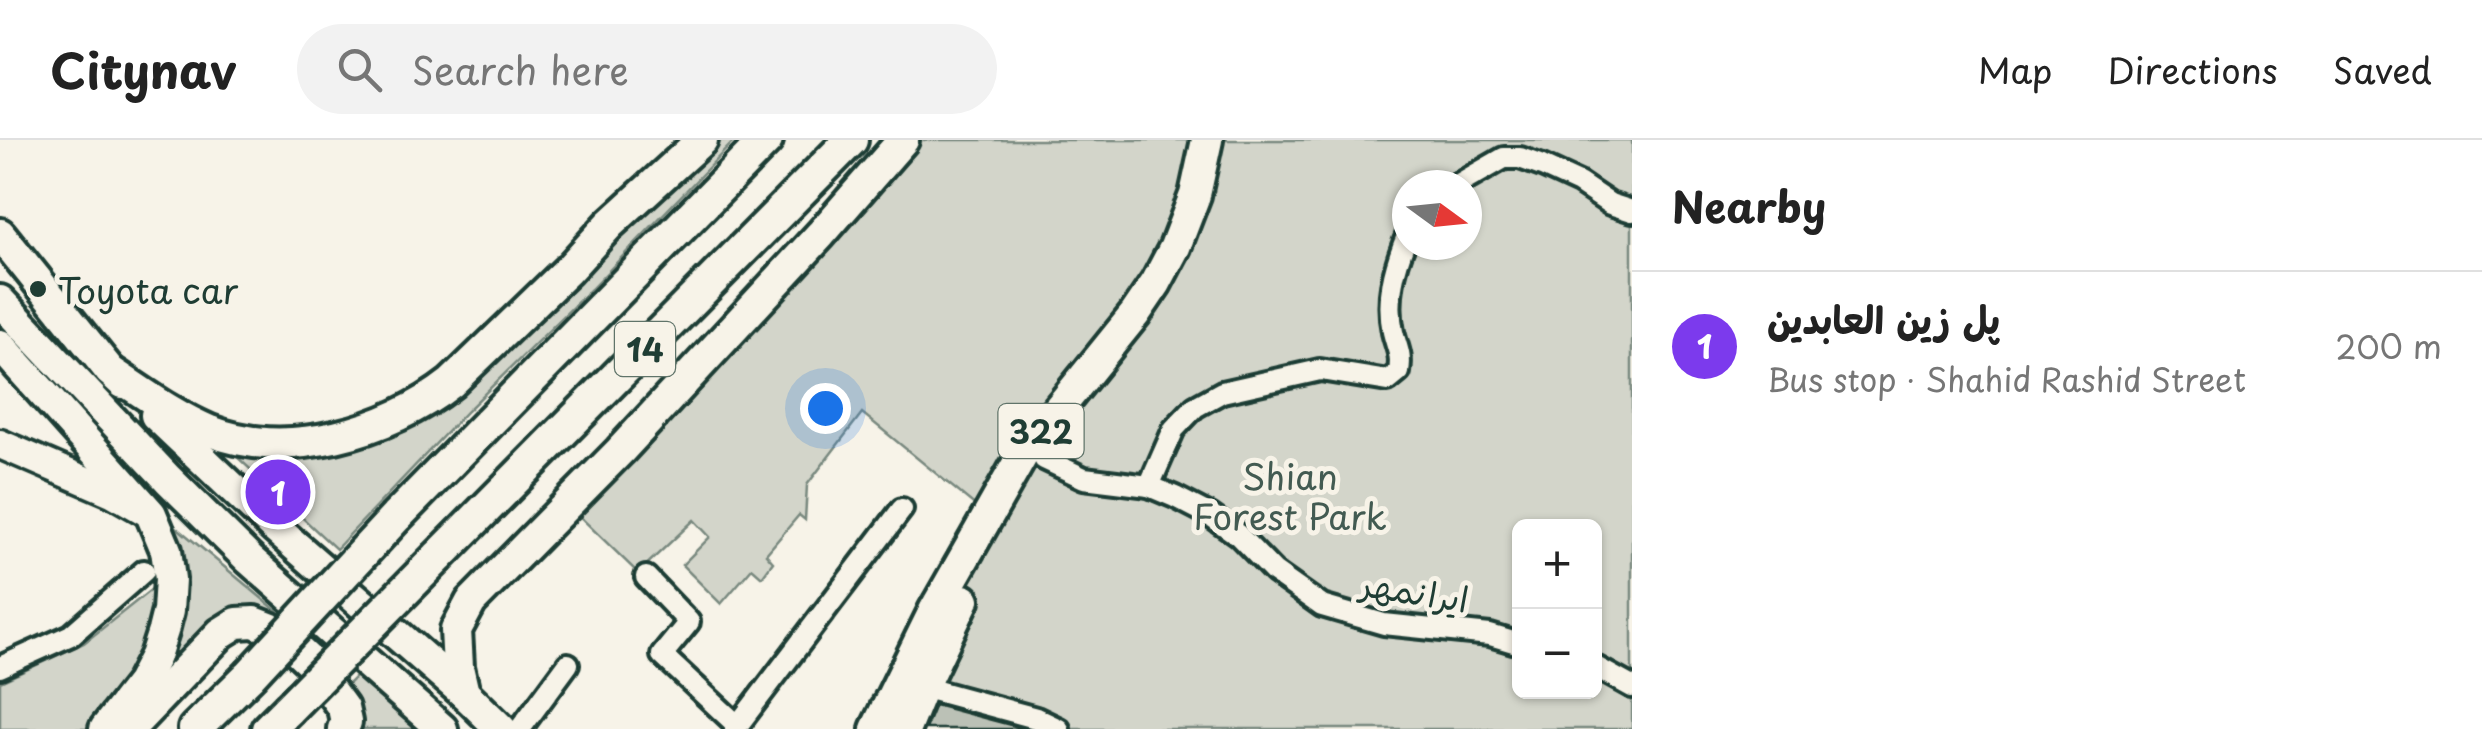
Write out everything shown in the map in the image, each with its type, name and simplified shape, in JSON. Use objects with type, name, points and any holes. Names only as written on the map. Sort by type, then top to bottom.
[{"type":"highway","name":"14","points":[[195,729],[396,517],[766,140]]},
{"type":"highway","name":"14","points":[[278,719],[851,140]]},
{"type":"main road","points":[[110,371],[184,420],[215,432],[274,442],[367,429],[430,399],[451,382],[568,270],[610,224],[702,140]]},
{"type":"main road","points":[[464,693],[456,630],[471,602],[620,451],[903,140]]},
{"type":"main road","name":"322","points":[[876,729],[934,611],[1026,449],[1135,314],[1176,248],[1195,194],[1207,140]]},
{"type":"main road","name":"322","points":[[905,729],[954,618],[1044,460],[1151,325],[1178,283],[1215,192],[1226,140]]},
{"type":"main road","points":[[0,234],[110,371],[276,528],[501,729]]},
{"type":"main road","points":[[0,301],[250,560],[442,729]]},
{"type":"main road","points":[[0,346],[151,514],[166,550],[170,579],[168,611],[154,656],[141,683],[105,729]]},
{"type":"main road","points":[[1,447],[114,493],[151,514]]},
{"type":"main road","points":[[129,729],[221,633],[237,623],[254,622],[276,631],[308,660],[343,708],[343,729]]},
{"type":"main road","points":[[360,657],[388,656],[434,642],[456,630]]},
{"type":"street","points":[[1482,171],[1504,158],[1520,158],[1555,171],[1610,204],[1632,211]]},
{"type":"street","points":[[1149,486],[1174,430],[1195,407],[1222,392],[1320,370],[1388,381],[1400,372],[1402,356],[1394,334],[1390,296],[1398,260]]},
{"type":"street","name":"ایرانمهر","points":[[1044,460],[1084,478],[1149,486],[1210,515],[1274,572],[1322,606],[1384,624],[1490,635],[1512,642]]},
{"type":"street","points":[[646,576],[689,622],[662,656],[737,727],[902,509]]},
{"type":"street","points":[[0,666],[71,635],[144,572]]},
{"type":"street","points":[[520,729],[568,664]]},
{"type":"street","points":[[1602,670],[1632,686]]},
{"type":"street","points":[[922,686],[1036,718],[1059,729]]},
{"type":"green space","points":[[711,140],[735,140],[336,549],[220,441],[393,426]]},
{"type":"green space","name":"Shian Forest Park","points":[[915,140],[1632,140],[1632,729],[1040,729],[897,687],[1155,266],[977,507],[862,413],[807,485],[805,520],[799,515],[766,554],[773,562],[762,577],[752,568],[721,604],[682,565],[710,537],[694,520],[638,573],[574,511]]},
{"type":"green space","points":[[162,515],[276,610],[244,611],[148,685]]},
{"type":"green space","points":[[162,581],[138,667],[94,729],[0,729],[0,682],[84,643]]},
{"type":"green space","points":[[360,672],[422,729],[351,729],[345,687]]},
{"type":"building","points":[[935,705],[1022,728],[1022,729],[925,729]]},
{"type":"place","name":"Toyota car","points":[[38,289]]},
{"type":"place","name":"پل زین العابدین","points":[[278,492]]}]
